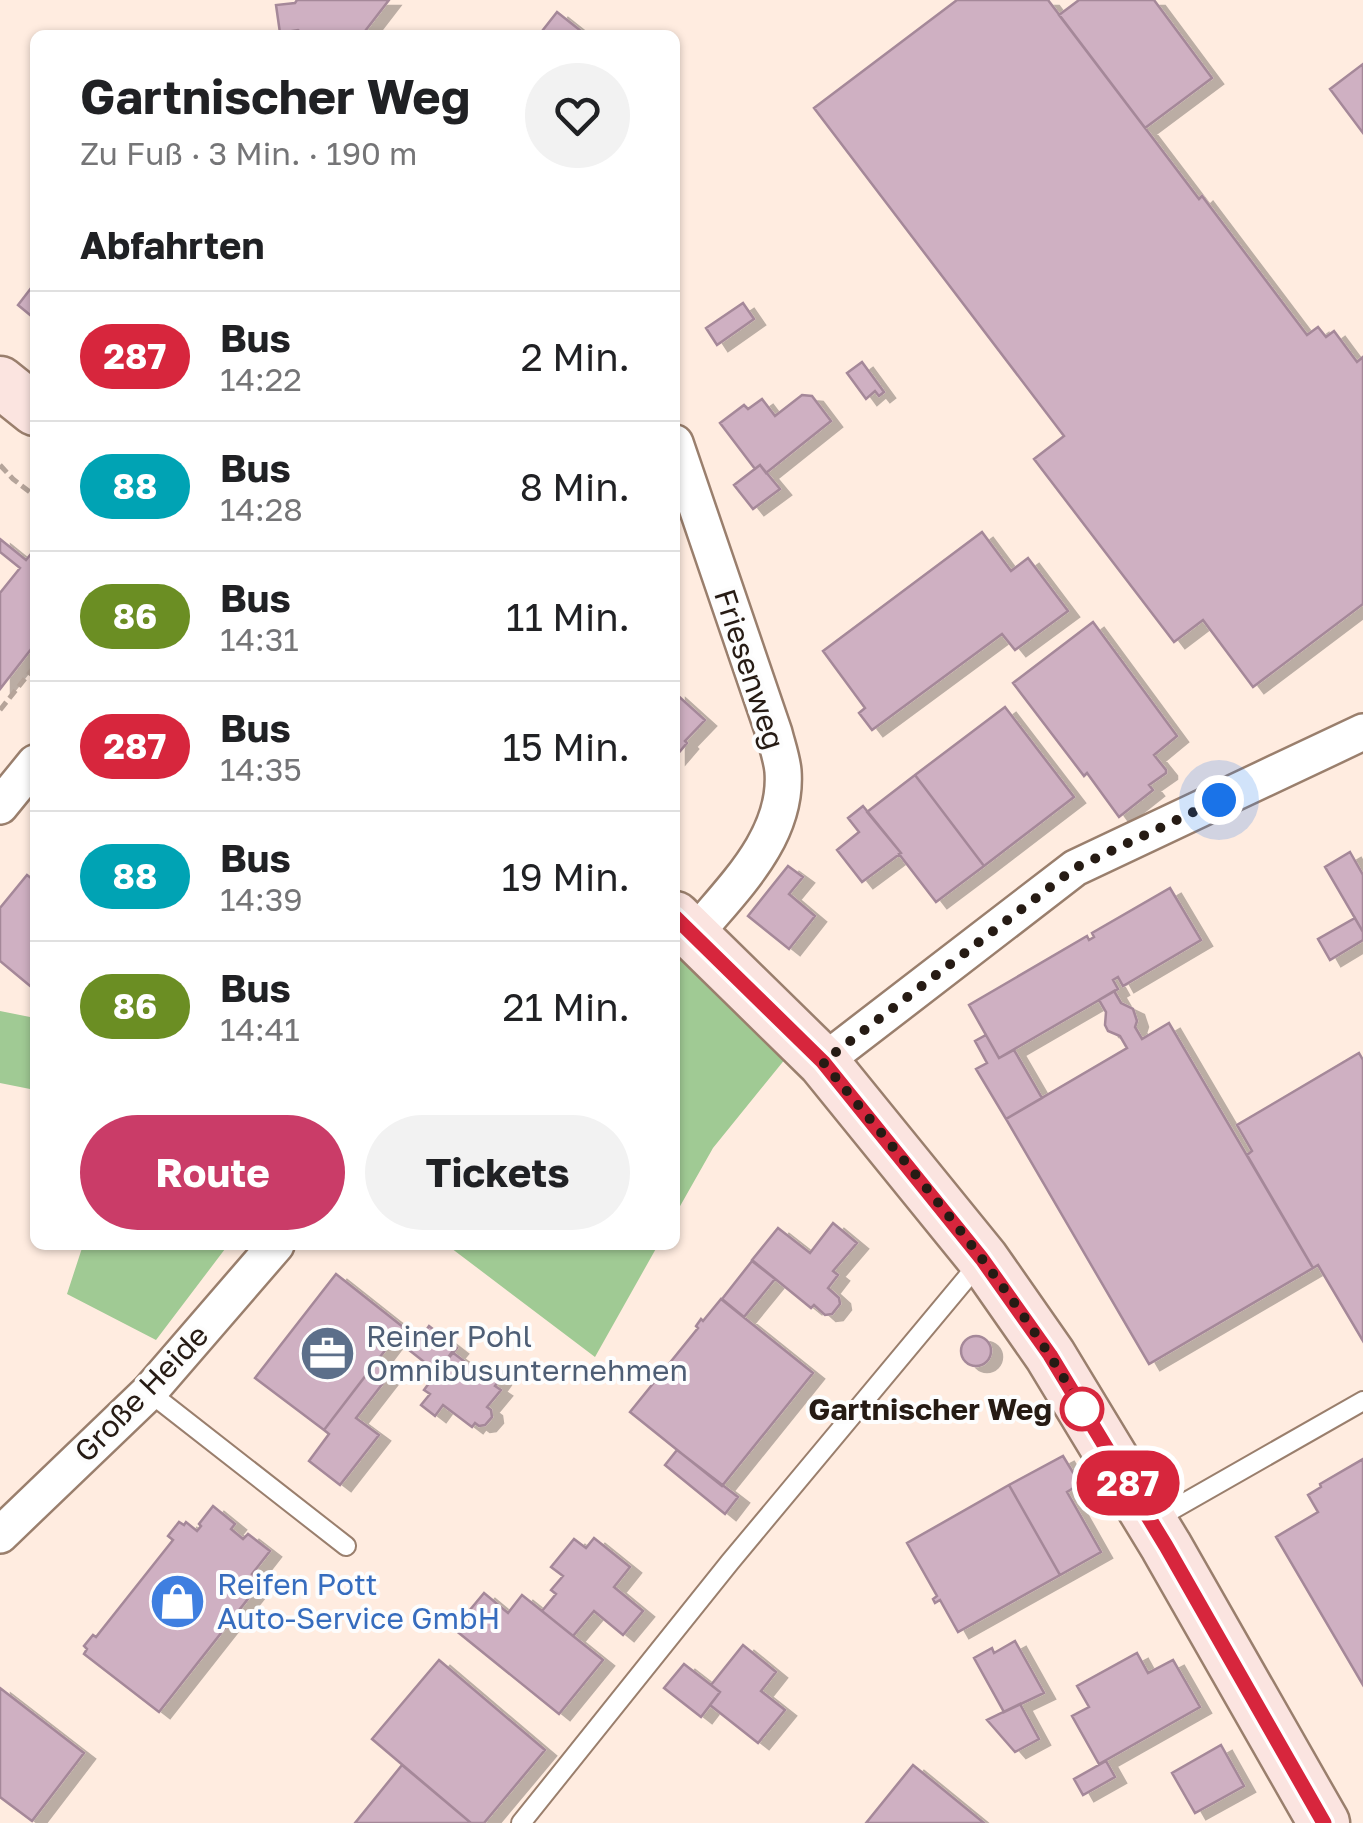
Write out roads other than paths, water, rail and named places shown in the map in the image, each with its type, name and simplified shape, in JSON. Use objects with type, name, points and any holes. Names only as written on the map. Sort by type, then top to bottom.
[{"type":"street","points":[[0,382],[30,406]]},
{"type":"street","name":"Friesenweg","points":[[680,458],[774,733],[783,772],[779,812],[767,842],[748,869],[685,926]]},
{"type":"street","points":[[823,1062],[1075,868],[1363,732]]},
{"type":"street","points":[[0,806],[30,768]]},
{"type":"street","points":[[685,926],[823,1062],[982,1259],[1050,1355],[1324,1823]]},
{"type":"street","name":"Große Heide","points":[[0,1535],[149,1392],[272,1250]]},
{"type":"lane","points":[[521,1823],[730,1562],[982,1259]]},
{"type":"lane","points":[[149,1392],[346,1546]]},
{"type":"lane","points":[[1151,1522],[1363,1401]]},
{"type":"place","name":"Reiner Pohl Omnibusunternehmen","points":[[327,1353]]},
{"type":"place","name":"Gartnischer Weg","points":[[1082,1409]]},
{"type":"place","name":"Reifen Pott Auto-Service GmbH","points":[[178,1601]]}]
